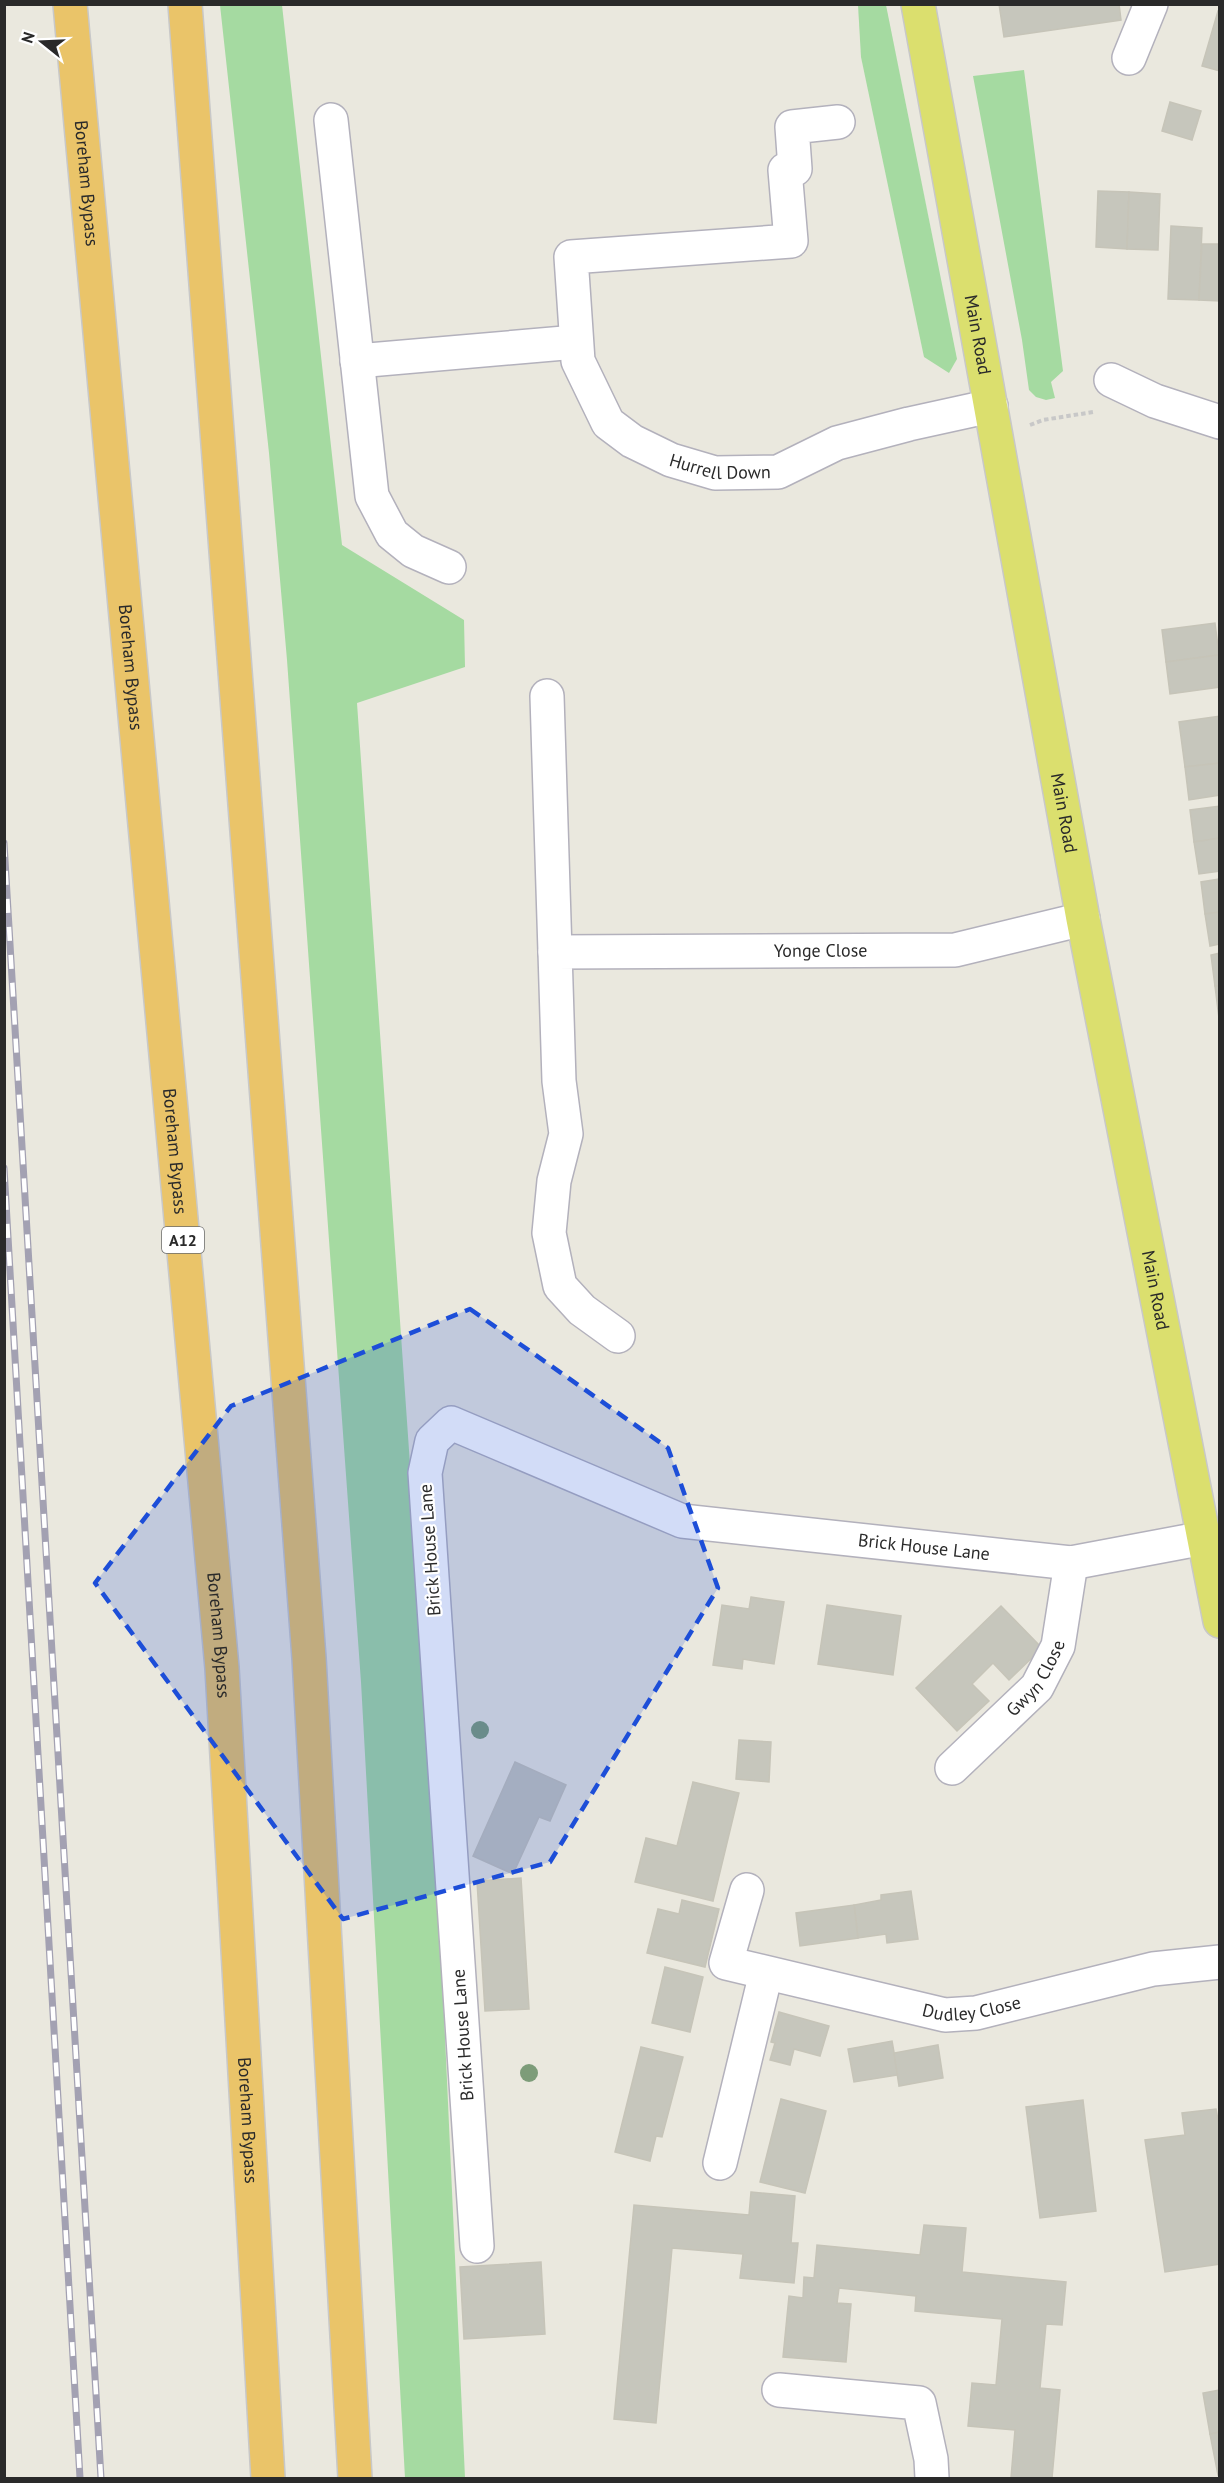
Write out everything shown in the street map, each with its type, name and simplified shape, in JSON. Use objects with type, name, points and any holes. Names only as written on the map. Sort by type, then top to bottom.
[{"type":"highway","name":"Boreham Bypass","points":[[70,4],[222,1668],[268,2478]]},
{"type":"highway","points":[[185,4],[309,1658],[355,2478]]},
{"type":"main road","name":"Main Road","points":[[918,4],[1083,919],[1220,1621]]},
{"type":"street","points":[[1129,58],[1151,4]]},
{"type":"street","points":[[331,120],[372,496],[392,534],[412,551],[449,567]]},
{"type":"street","name":"Hurrell Down","points":[[838,122],[792,127],[795,169],[785,170],[791,241],[571,257],[578,361],[608,423],[632,441],[671,460],[715,473],[778,472],[837,443],[991,406]]},
{"type":"street","points":[[357,361],[429,357],[576,342]]},
{"type":"street","points":[[1111,380],[1155,401],[1220,422]]},
{"type":"street","points":[[547,696],[559,1081],[566,1134],[554,1181],[549,1233],[560,1286],[582,1310],[618,1336]]},
{"type":"street","name":"Yonge Close","points":[[555,952],[955,950],[1083,919]]},
{"type":"street","name":"Brick House Lane","points":[[477,2246],[425,1473],[432,1441],[451,1423],[682,1521],[1071,1563],[1204,1538]]},
{"type":"street","name":"Gwyn Close","points":[[952,1768],[1037,1687],[1058,1646],[1071,1563]]},
{"type":"street","name":"Dudley Close","points":[[747,1890],[726,1963],[945,2016],[976,2013],[1154,1969],[1220,1962]]},
{"type":"street","points":[[720,2163],[766,1973]]},
{"type":"street","points":[[779,2390],[919,2403],[931,2459],[932,2478]]},
{"type":"path","points":[[996,438],[1043,420],[1099,411]]},
{"type":"highlighted area","points":[[470,1309],[668,1448],[718,1588],[550,1862],[343,1919],[95,1583],[231,1406]]},
{"type":"green space","points":[[220,5],[282,5],[342,545],[464,620],[465,667],[357,703],[436,1838],[465,2478],[405,2478],[361,1682],[287,660],[269,453]]},
{"type":"green space","points":[[858,5],[886,5],[957,359],[949,373],[924,357],[861,57]]},
{"type":"green space","points":[[1024,70],[1063,371],[1051,382],[1055,398],[1046,400],[1036,397],[1029,390],[1022,340],[973,76]]},
{"type":"building","points":[[999,4],[1119,4],[1121,20],[1004,37]]},
{"type":"building","points":[[1218,11],[1220,12],[1220,71],[1202,66]]},
{"type":"building","points":[[1170,102],[1201,111],[1192,140],[1162,131]]},
{"type":"building","points":[[1098,191],[1129,192],[1127,249],[1096,247]]},
{"type":"building","points":[[1129,192],[1160,194],[1158,250],[1127,249]]},
{"type":"building","points":[[1171,226],[1202,228],[1199,300],[1168,299]]},
{"type":"building","points":[[1202,244],[1220,244],[1220,301],[1199,300]]},
{"type":"building","points":[[1215,623],[1219,655],[1166,662],[1162,630]]},
{"type":"building","points":[[1219,655],[1220,687],[1170,694],[1166,662]]},
{"type":"building","points":[[1220,716],[1220,763],[1185,767],[1179,722]]},
{"type":"building","points":[[1220,763],[1220,795],[1189,800],[1185,767]]},
{"type":"building","points":[[1220,806],[1220,838],[1194,842],[1190,810]]},
{"type":"building","points":[[1220,838],[1220,871],[1199,874],[1194,842]]},
{"type":"building","points":[[1220,879],[1220,912],[1205,914],[1201,882]]},
{"type":"building","points":[[1220,912],[1220,944],[1210,946],[1205,914]]},
{"type":"building","points":[[1220,953],[1220,986],[1215,986],[1211,955]]},
{"type":"building","points":[[1215,986],[1220,986],[1220,1018],[1219,1018]]},
{"type":"building","points":[[751,1597],[784,1602],[774,1664],[743,1659],[742,1669],[713,1665],[722,1605],[749,1609]]},
{"type":"building","points":[[827,1605],[901,1616],[893,1675],[818,1664]]},
{"type":"building","points":[[1001,1606],[1042,1648],[1009,1680],[993,1663],[972,1684],[989,1701],[957,1731],[916,1688]]},
{"type":"building","points":[[739,1740],[771,1742],[769,1782],[736,1779]]},
{"type":"building","points":[[515,1762],[566,1785],[550,1821],[539,1817],[513,1874],[473,1856]]},
{"type":"building","points":[[693,1782],[739,1793],[713,1901],[635,1882],[646,1838],[677,1846]]},
{"type":"building","points":[[521,1878],[529,2009],[485,2011],[477,1881]]},
{"type":"building","points":[[911,1891],[918,1939],[887,1943],[886,1934],[858,1938],[854,1905],[881,1900],[881,1895]]},
{"type":"building","points":[[682,1900],[719,1909],[705,1967],[647,1953],[658,1909],[679,1914]]},
{"type":"building","points":[[854,1905],[858,1938],[800,1946],[796,1913]]},
{"type":"building","points":[[665,1967],[703,1977],[690,2032],[652,2023]]},
{"type":"building","points":[[779,2012],[829,2026],[820,2056],[794,2049],[790,2065],[770,2060],[775,2043],[771,2042]]},
{"type":"building","points":[[892,2041],[898,2075],[854,2082],[848,2049]]},
{"type":"building","points":[[938,2045],[943,2078],[899,2086],[894,2053]]},
{"type":"building","points":[[641,2047],[683,2057],[662,2137],[656,2136],[650,2161],[615,2152]]},
{"type":"building","points":[[781,2099],[826,2111],[805,2193],[760,2182]]},
{"type":"building","points":[[1083,2100],[1096,2211],[1040,2218],[1026,2107]]},
{"type":"building","points":[[1216,2109],[1220,2131],[1220,2264],[1165,2272],[1145,2140],[1185,2135],[1182,2113]]},
{"type":"building","points":[[751,2192],[795,2196],[791,2243],[798,2243],[794,2283],[740,2278],[743,2254],[672,2248],[656,2423],[614,2419],[634,2205],[749,2215]]},
{"type":"building","points":[[924,2225],[966,2228],[962,2272],[1066,2282],[1062,2325],[1046,2324],[1040,2388],[1060,2390],[1052,2478],[1011,2478],[1015,2430],[968,2426],[972,2383],[996,2385],[1002,2319],[915,2311],[916,2296],[839,2288],[837,2303],[851,2304],[846,2362],[783,2357],[789,2296],[803,2298],[804,2277],[814,2278],[817,2245],[920,2255]]},
{"type":"building","points":[[541,2262],[545,2334],[464,2339],[460,2267]]},
{"type":"building","points":[[1220,2390],[1220,2432],[1210,2434],[1203,2393]]},
{"type":"building","points":[[1220,2432],[1220,2474],[1218,2475],[1210,2434]]},
{"type":"railway","points":[[4,843],[101,2478]]},
{"type":"railway","points":[[4,1168],[80,2478]]}]
